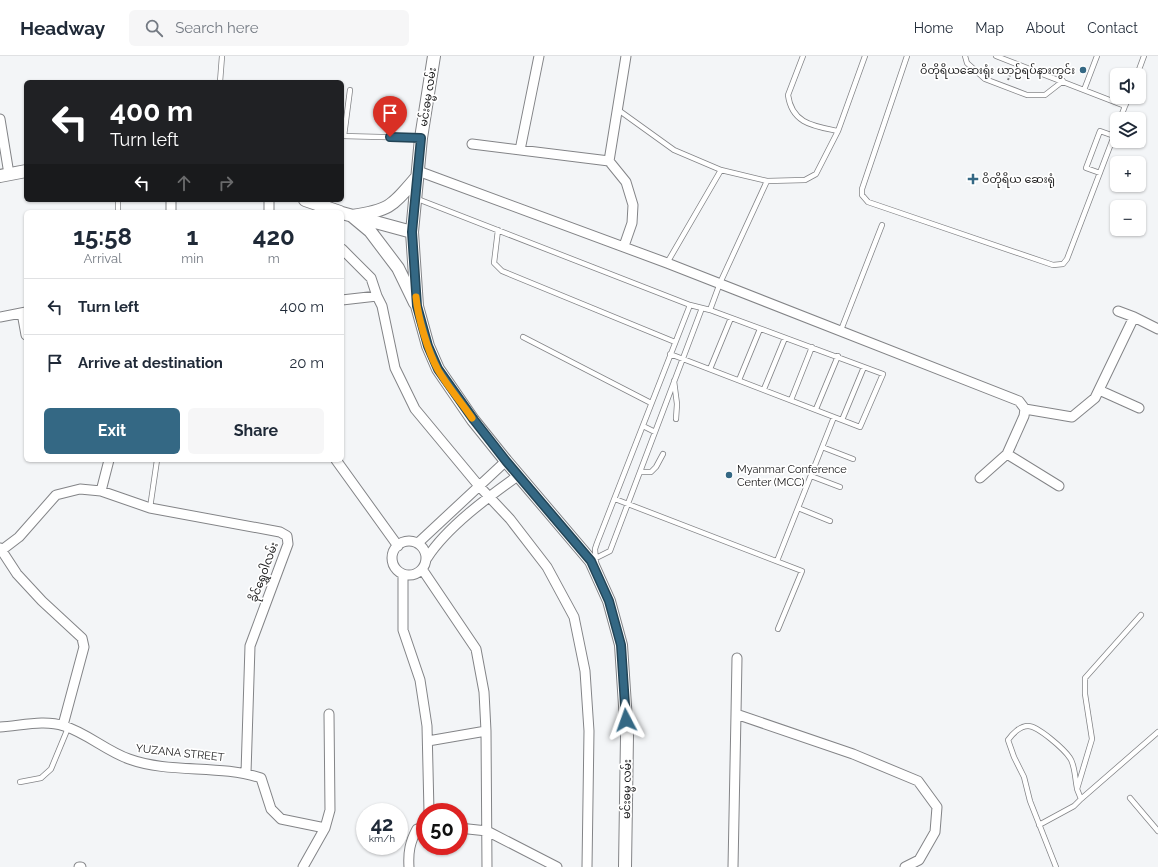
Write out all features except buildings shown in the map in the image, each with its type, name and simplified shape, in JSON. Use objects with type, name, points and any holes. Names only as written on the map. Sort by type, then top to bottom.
[{"type":"main road","name":"မင်းဓမ္မ လမ်း","points":[[434,56],[421,138],[412,232],[417,306],[428,346],[438,369],[474,420],[506,461],[591,561],[596,563],[609,601],[621,645],[628,736],[625,867]]},
{"type":"main road","points":[[5,175],[24,171]]},
{"type":"main road","points":[[345,214],[374,213],[395,203],[418,174]]},
{"type":"main road","points":[[311,202],[334,210]]},
{"type":"main road","points":[[345,214],[412,232]]},
{"type":"main road","points":[[345,214],[370,230],[398,268],[417,306]]},
{"type":"street","points":[[520,150],[539,56]]},
{"type":"street","points":[[608,162],[626,56]]},
{"type":"street","points":[[0,119],[5,175]]},
{"type":"street","points":[[472,144],[608,162],[626,182],[633,205],[632,223],[624,246]]},
{"type":"street","points":[[418,174],[624,246],[720,283],[1019,401],[1025,409],[1072,417],[1095,398],[1134,317]]},
{"type":"street","points":[[344,251],[371,278],[382,306],[395,368],[415,409],[479,486],[510,519],[547,567],[574,617],[586,672],[589,731],[587,867]]},
{"type":"street","points":[[344,300],[377,296]]},
{"type":"street","points":[[1118,311],[1158,329]]},
{"type":"street","points":[[0,317],[24,312]]},
{"type":"street","points":[[1099,390],[1139,408]]},
{"type":"street","points":[[980,478],[1007,454],[1024,416],[1025,409]]},
{"type":"street","points":[[1007,454],[1059,486]]},
{"type":"street","points":[[418,543],[506,461]]},
{"type":"street","points":[[101,491],[108,462]]},
{"type":"street","points":[[337,462],[398,546]]},
{"type":"street","points":[[427,558],[422,547],[418,543],[407,541],[394,550],[392,561],[398,571],[403,574],[409,576],[418,574],[436,544],[489,497],[518,475]]},
{"type":"street","name":"ခိုင်ရွှေဝါလမ်း","points":[[1,549],[19,537],[56,495],[80,489],[101,491],[150,508],[280,532],[287,536],[288,544],[250,646],[246,773]]},
{"type":"street","points":[[1,549],[18,574],[42,601],[82,638],[84,647],[65,726]]},
{"type":"street","points":[[422,569],[476,649],[484,692],[486,731],[487,867]]},
{"type":"street","points":[[403,574],[403,630],[420,680],[428,741],[429,803]]},
{"type":"street","points":[[733,867],[737,658]]},
{"type":"street","points":[[302,867],[325,828],[330,810],[329,714]]},
{"type":"street","points":[[736,714],[853,754],[918,781],[937,807],[935,832],[919,860],[906,867]]},
{"type":"street","name":"YUZANA STREET","points":[[0,726],[37,723],[65,726],[129,759],[156,764],[246,773]]},
{"type":"street","points":[[428,741],[486,731]]},
{"type":"street","points":[[246,773],[262,778],[271,809],[281,819],[325,828]]},
{"type":"street","points":[[468,829],[487,831],[557,867]]},
{"type":"street","points":[[409,867],[408,853],[416,831]]},
{"type":"lane","points":[[220,80],[222,56]]},
{"type":"lane","points":[[803,56],[788,95],[789,102],[800,120],[807,124],[838,131]]},
{"type":"lane","points":[[617,109],[674,150],[721,170],[767,181],[805,180],[816,174],[838,131],[865,56]]},
{"type":"lane","points":[[907,56],[862,189],[862,195],[868,202],[1053,265],[1063,264],[1067,259],[1110,147]]},
{"type":"lane","points":[[965,56],[967,63],[985,79],[1027,95],[1045,95],[1063,82]]},
{"type":"lane","points":[[996,56],[1125,106],[1123,112]]},
{"type":"lane","points":[[1084,90],[1097,56]]},
{"type":"lane","points":[[1140,68],[1144,56]]},
{"type":"lane","points":[[344,129],[350,90]]},
{"type":"lane","points":[[1100,173],[1086,168],[1100,131],[1110,135]]},
{"type":"lane","points":[[344,136],[421,138]]},
{"type":"lane","points":[[667,263],[721,170]]},
{"type":"lane","points":[[710,310],[720,283],[767,181]]},
{"type":"lane","points":[[415,198],[690,305],[710,310],[838,356],[882,374],[860,427],[764,389],[682,360],[670,354]]},
{"type":"lane","points":[[841,330],[882,225]]},
{"type":"lane","points":[[498,230],[494,263],[502,271],[675,342]]},
{"type":"lane","points":[[596,563],[595,549],[690,305]]},
{"type":"lane","points":[[596,563],[610,551],[702,308]]},
{"type":"lane","points":[[710,369],[731,318]]},
{"type":"lane","points":[[739,380],[760,329]]},
{"type":"lane","points":[[523,337],[651,403]]},
{"type":"lane","points":[[764,389],[785,338]]},
{"type":"lane","points":[[791,400],[812,347]]},
{"type":"lane","points":[[816,409],[838,356]]},
{"type":"lane","points":[[842,420],[864,367]]},
{"type":"lane","points":[[674,381],[677,404],[676,419]]},
{"type":"lane","points":[[777,561],[834,417]]},
{"type":"lane","points":[[642,426],[655,432]]},
{"type":"lane","points":[[822,448],[853,460]]},
{"type":"lane","points":[[641,472],[651,472],[656,467],[663,454]]},
{"type":"lane","points":[[150,508],[157,462]]},
{"type":"lane","points":[[811,476],[840,487]]},
{"type":"lane","points":[[615,499],[627,505],[802,571],[778,629]]},
{"type":"lane","points":[[798,508],[830,521]]},
{"type":"lane","points":[[1077,789],[1092,739],[1085,694],[1085,678],[1141,615]]},
{"type":"lane","points":[[20,782],[41,778],[51,769],[65,726]]},
{"type":"lane","points":[[1056,867],[1030,801],[1024,777],[1014,757],[1008,740],[1014,732],[1027,726],[1033,727],[1056,744],[1071,758],[1077,789],[1081,799]]},
{"type":"lane","points":[[1039,825],[1074,806],[1158,732]]},
{"type":"lane","points":[[1130,798],[1158,831]]},
{"type":"path","points":[[1008,80],[1012,70]]},
{"type":"slow traffic","points":[[416,297],[428,346],[438,369],[472,418]]},
{"type":"place","name":"ဝိတိုရိယဆေးရုံး ယာဉ်ရပ်နားကွင်း","points":[[1083,70]]},
{"type":"place","name":"ဝိတိုရိယ ဆေးရုံ","points":[[973,179]]},
{"type":"place","name":"Myanmar Conference Center (MCC)","points":[[729,475]]},
{"type":"route","points":[[390,137],[421,138],[412,232],[417,306],[428,346],[438,369],[474,420],[506,461],[591,561],[609,601],[621,645],[626,720]]}]
